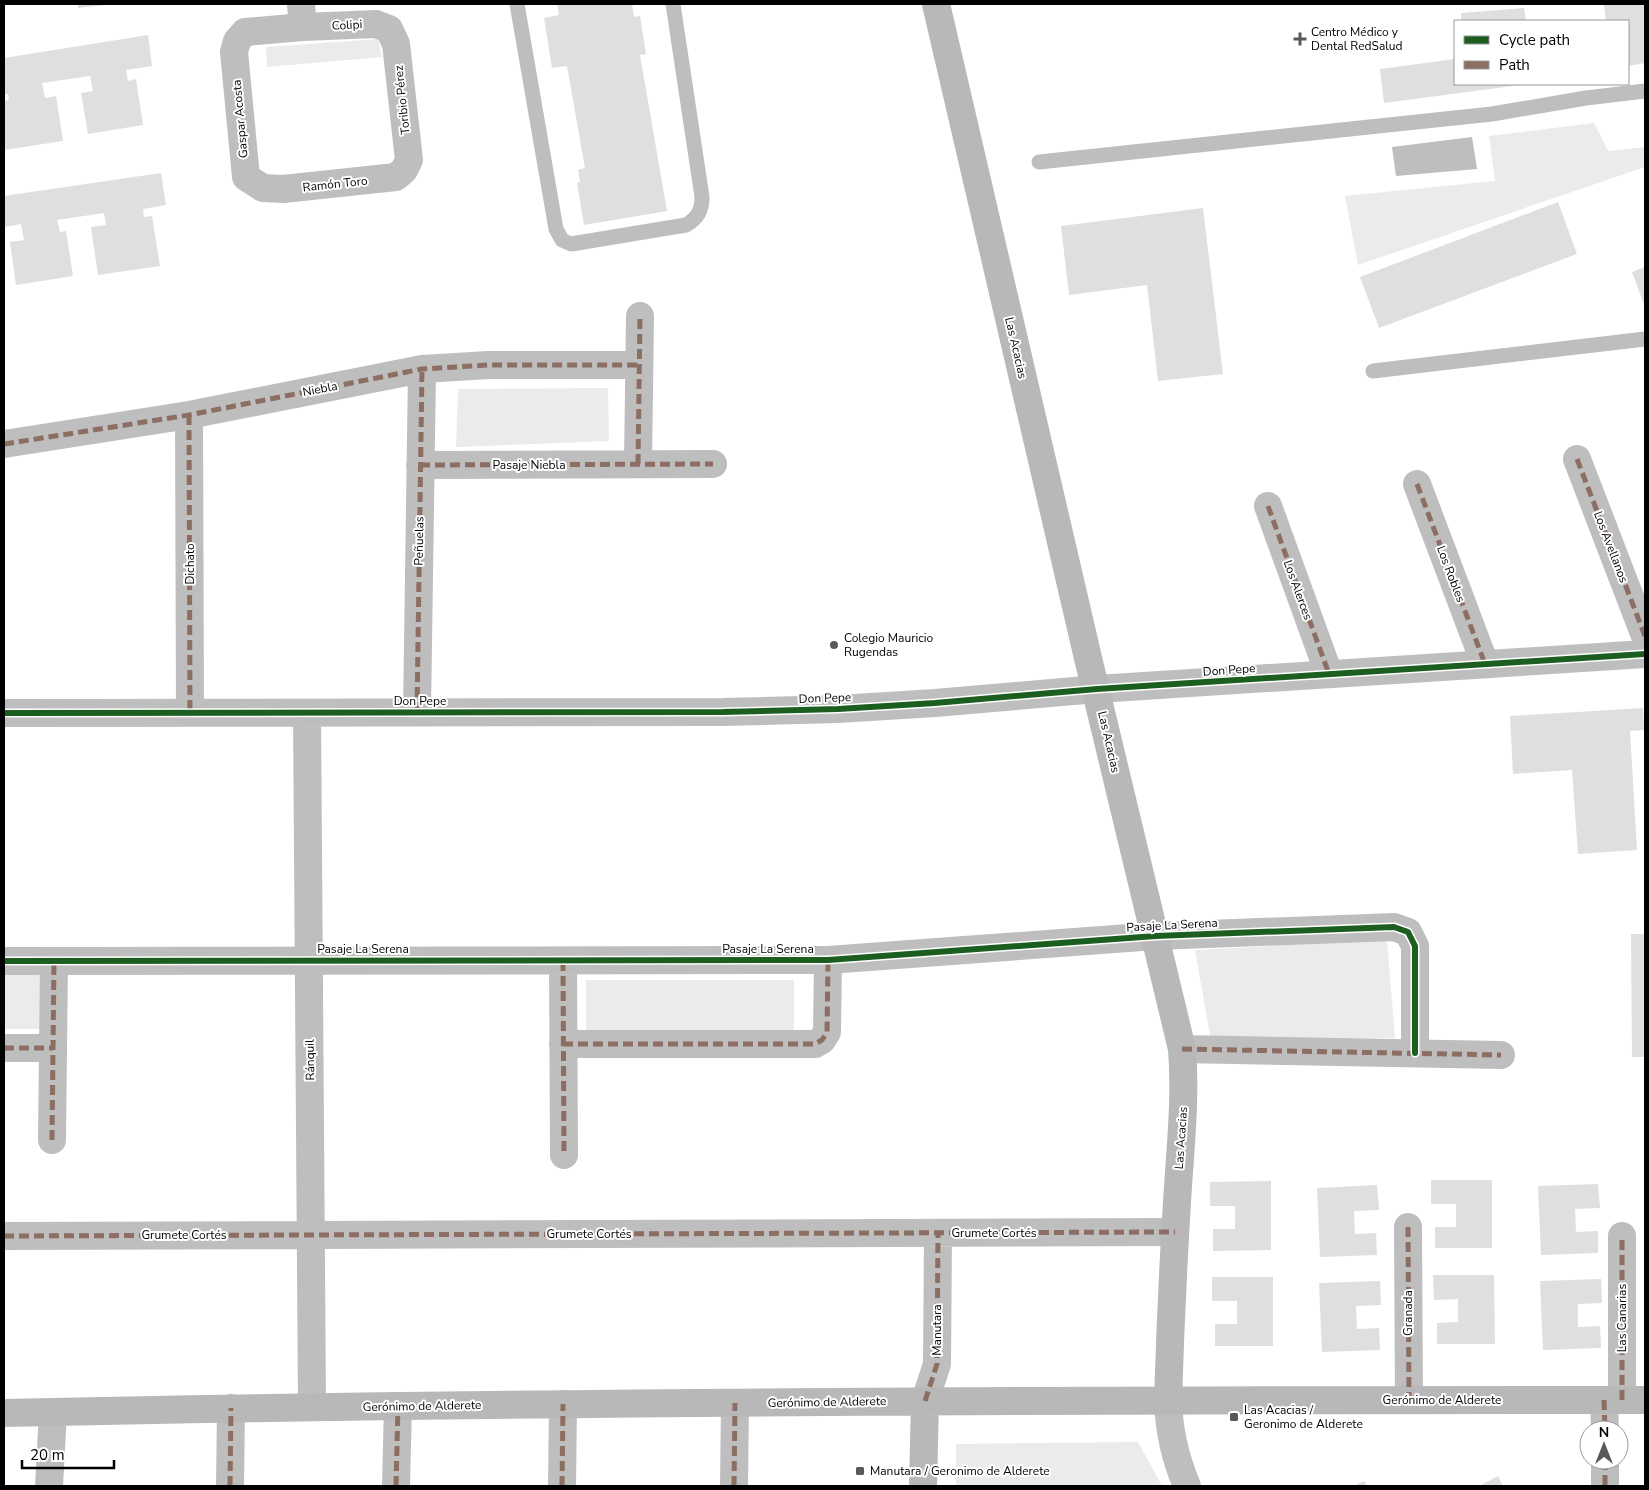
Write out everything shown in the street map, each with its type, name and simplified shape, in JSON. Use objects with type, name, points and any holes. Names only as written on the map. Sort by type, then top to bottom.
[{"type":"main road","name":"Las Acacias","points":[[936,4],[1182,1049],[1183,1102],[1168,1401]]},
{"type":"main road","name":"Gerónimo de Alderete","points":[[5,1413],[231,1408],[925,1401],[1624,1400]]},
{"type":"main road","name":"Manutara","points":[[923,1486],[925,1401]]},
{"type":"street","name":"Colipi","points":[[237,40],[245,32],[302,16],[376,24],[389,29]]},
{"type":"street","name":"Toribio Pérez","points":[[389,29],[396,44],[408,150],[409,160],[404,170]]},
{"type":"street","name":"Gaspar Acosta","points":[[237,40],[234,52],[246,177],[263,188]]},
{"type":"street","name":"Ramón Toro","points":[[263,188],[283,189],[396,178],[404,170]]},
{"type":"street","points":[[638,464],[640,316]]},
{"type":"street","name":"Niebla","points":[[4,444],[189,415],[422,369],[489,364],[639,365]]},
{"type":"street","name":"Peñuelas","points":[[417,712],[422,369]]},
{"type":"street","name":"Dichato","points":[[189,415],[190,713]]},
{"type":"street","name":"Los Avellanos","points":[[1577,459],[1645,636]]},
{"type":"street","name":"Pasaje Niebla","points":[[420,465],[713,464]]},
{"type":"street","name":"Los Robles","points":[[1418,484],[1485,664]]},
{"type":"street","name":"Los Alerces","points":[[1268,506],[1329,674]]},
{"type":"street","name":"Don Pepe","points":[[4,713],[723,712],[828,709],[1645,654]]},
{"type":"street","name":"Ránquil","points":[[306,713],[312,1407]]},
{"type":"street","name":"Pasaje La Serena","points":[[4,961],[828,960],[1156,936],[1394,927],[1408,932],[1415,946],[1415,1053]]},
{"type":"street","name":"Pasaje La Serena","points":[[563,1044],[815,1044],[822,1040],[827,1032],[828,960]]},
{"type":"street","points":[[52,1140],[54,961]]},
{"type":"street","points":[[563,961],[564,1156]]},
{"type":"street","points":[[4,1048],[53,1048]]},
{"type":"street","points":[[1182,1049],[1501,1055]]},
{"type":"street","name":"Granada","points":[[1408,1226],[1409,1400]]},
{"type":"street","name":"Grumete Cortés","points":[[4,1236],[1175,1232]]},
{"type":"street","name":"Manutara","points":[[925,1401],[937,1364],[938,1233]]},
{"type":"street","name":"Las Canarias","points":[[1611,1420],[1624,1400],[1622,1236]]},
{"type":"street","points":[[1168,1401],[1172,1441],[1187,1486]]},
{"type":"street","points":[[734,1486],[735,1403]]},
{"type":"street","points":[[562,1486],[563,1404]]},
{"type":"street","points":[[396,1486],[398,1406]]},
{"type":"street","points":[[230,1486],[231,1408]]},
{"type":"street","points":[[50,1486],[53,1412]]},
{"type":"street","points":[[1605,1470],[1605,1486]]},
{"type":"lane","points":[[517,4],[556,229],[562,240],[571,244],[686,224],[693,221],[702,207],[673,4]]},
{"type":"lane","points":[[1039,162],[1492,114],[1586,98],[1645,91]]},
{"type":"lane","points":[[1372,371],[1645,339]]},
{"type":"shaded area","points":[[378,39],[382,57],[267,67],[266,47]]},
{"type":"shaded area","points":[[1594,123],[1608,151],[1645,147],[1645,167],[1358,265],[1345,196],[1495,181],[1489,136]]},
{"type":"shaded area","points":[[1472,137],[1477,169],[1396,176],[1392,147]]},
{"type":"shaded area","points":[[608,388],[609,441],[456,447],[458,389]]},
{"type":"shaded area","points":[[1387,940],[1395,1038],[1211,1041],[1195,950]]},
{"type":"shaded area","points":[[4,974],[40,974],[40,1029],[4,1029]]},
{"type":"shaded area","points":[[586,980],[794,980],[794,1030],[586,1031]]},
{"type":"shaded area","points":[[1138,1442],[1162,1486],[956,1486],[956,1444]]},
{"type":"building","points":[[78,4],[106,4],[106,5],[78,8]]},
{"type":"building","points":[[557,4],[632,4],[634,17],[640,16],[646,54],[640,55],[667,211],[584,225],[577,183],[580,182],[578,170],[585,168],[567,66],[552,68],[544,18],[559,15]]},
{"type":"building","points":[[1604,4],[1645,4],[1645,63],[1629,66],[1629,20],[1606,20]]},
{"type":"building","points":[[1524,8],[1526,20],[1461,20],[1461,13]]},
{"type":"building","points":[[148,35],[152,66],[126,70],[128,81],[136,79],[143,125],[88,134],[81,93],[93,91],[90,76],[42,83],[45,98],[56,96],[63,141],[4,150],[4,101],[9,100],[8,94],[4,94],[4,58]]},
{"type":"building","points":[[1454,59],[1454,85],[1520,85],[1384,103],[1380,69]]},
{"type":"building","points":[[161,173],[166,205],[143,209],[144,217],[152,216],[160,266],[98,275],[91,227],[106,225],[104,213],[57,220],[60,232],[66,231],[73,276],[16,285],[10,242],[24,240],[21,224],[4,227],[4,196]]},
{"type":"building","points":[[1558,202],[1577,254],[1379,328],[1360,277]]},
{"type":"building","points":[[1203,208],[1223,374],[1158,381],[1147,285],[1069,295],[1061,226]]},
{"type":"building","points":[[1645,267],[1645,307],[1632,272]]},
{"type":"building","points":[[1643,708],[1644,730],[1630,731],[1637,850],[1578,854],[1572,770],[1513,774],[1510,716]]},
{"type":"building","points":[[1631,934],[1645,934],[1645,1057],[1632,1057]]},
{"type":"building","points":[[1431,1180],[1492,1180],[1492,1248],[1435,1248],[1435,1227],[1456,1227],[1456,1204],[1431,1204]]},
{"type":"building","points":[[1271,1181],[1271,1250],[1213,1251],[1213,1229],[1235,1229],[1235,1206],[1210,1206],[1210,1182]]},
{"type":"building","points":[[1598,1184],[1600,1208],[1575,1209],[1576,1232],[1598,1231],[1598,1253],[1541,1255],[1538,1186]]},
{"type":"building","points":[[1377,1185],[1379,1210],[1354,1211],[1355,1234],[1376,1233],[1377,1255],[1320,1257],[1317,1188]]},
{"type":"building","points":[[1433,1275],[1494,1275],[1495,1344],[1437,1344],[1437,1323],[1458,1322],[1458,1299],[1434,1300]]},
{"type":"building","points":[[1212,1277],[1273,1277],[1273,1346],[1215,1346],[1215,1324],[1237,1324],[1237,1301],[1212,1301]]},
{"type":"building","points":[[1601,1279],[1602,1303],[1578,1304],[1578,1327],[1600,1326],[1601,1348],[1543,1350],[1540,1281]]},
{"type":"building","points":[[1380,1281],[1381,1305],[1356,1306],[1357,1329],[1379,1328],[1380,1350],[1322,1352],[1319,1283]]},
{"type":"building","points":[[1498,1476],[1503,1486],[1479,1486]]},
{"type":"building","points":[[1364,1481],[1367,1486],[1354,1486]]},
{"type":"marked path","points":[[638,464],[640,316]]},
{"type":"marked path","points":[[4,444],[189,415],[422,369],[489,365],[639,365]]},
{"type":"marked path","points":[[417,712],[422,369]]},
{"type":"marked path","points":[[189,415],[190,713]]},
{"type":"marked path","points":[[1577,459],[1645,636]]},
{"type":"marked path","points":[[420,465],[713,464]]},
{"type":"marked path","points":[[1417,484],[1485,664]]},
{"type":"marked path","points":[[1268,506],[1329,674]]},
{"type":"marked path","points":[[563,1044],[815,1044],[822,1040],[827,1032],[828,960]]},
{"type":"marked path","points":[[52,1140],[54,961]]},
{"type":"marked path","points":[[563,961],[564,1155]]},
{"type":"marked path","points":[[4,1048],[53,1048]]},
{"type":"marked path","points":[[1182,1049],[1501,1055]]},
{"type":"marked path","points":[[1408,1227],[1409,1400]]},
{"type":"marked path","points":[[4,1236],[1175,1232]]},
{"type":"marked path","points":[[925,1401],[937,1364],[938,1233]]},
{"type":"marked path","points":[[1622,1236],[1622,1400]]},
{"type":"marked path","points":[[1604,1400],[1605,1420]]},
{"type":"marked path","points":[[734,1486],[735,1403]]},
{"type":"marked path","points":[[562,1486],[563,1404]]},
{"type":"marked path","points":[[396,1486],[398,1406]]},
{"type":"marked path","points":[[230,1486],[231,1408]]},
{"type":"marked path","points":[[1605,1470],[1605,1486]]},
{"type":"cycle path","points":[[4,713],[723,712],[838,709],[1097,689],[1645,654]]},
{"type":"cycle path","points":[[4,961],[828,960],[1156,936],[1394,927],[1408,932],[1415,946],[1415,1053]]},
{"type":"place","name":"Centro Médico y Dental RedSalud","points":[[1300,39]]},
{"type":"place","name":"Colegio Mauricio Rugendas","points":[[834,645]]},
{"type":"place","name":"Las Acacias / Geronimo de Alderete","points":[[1234,1417]]},
{"type":"place","name":"Manutara / Geronimo de Alderete","points":[[860,1471]]}]
